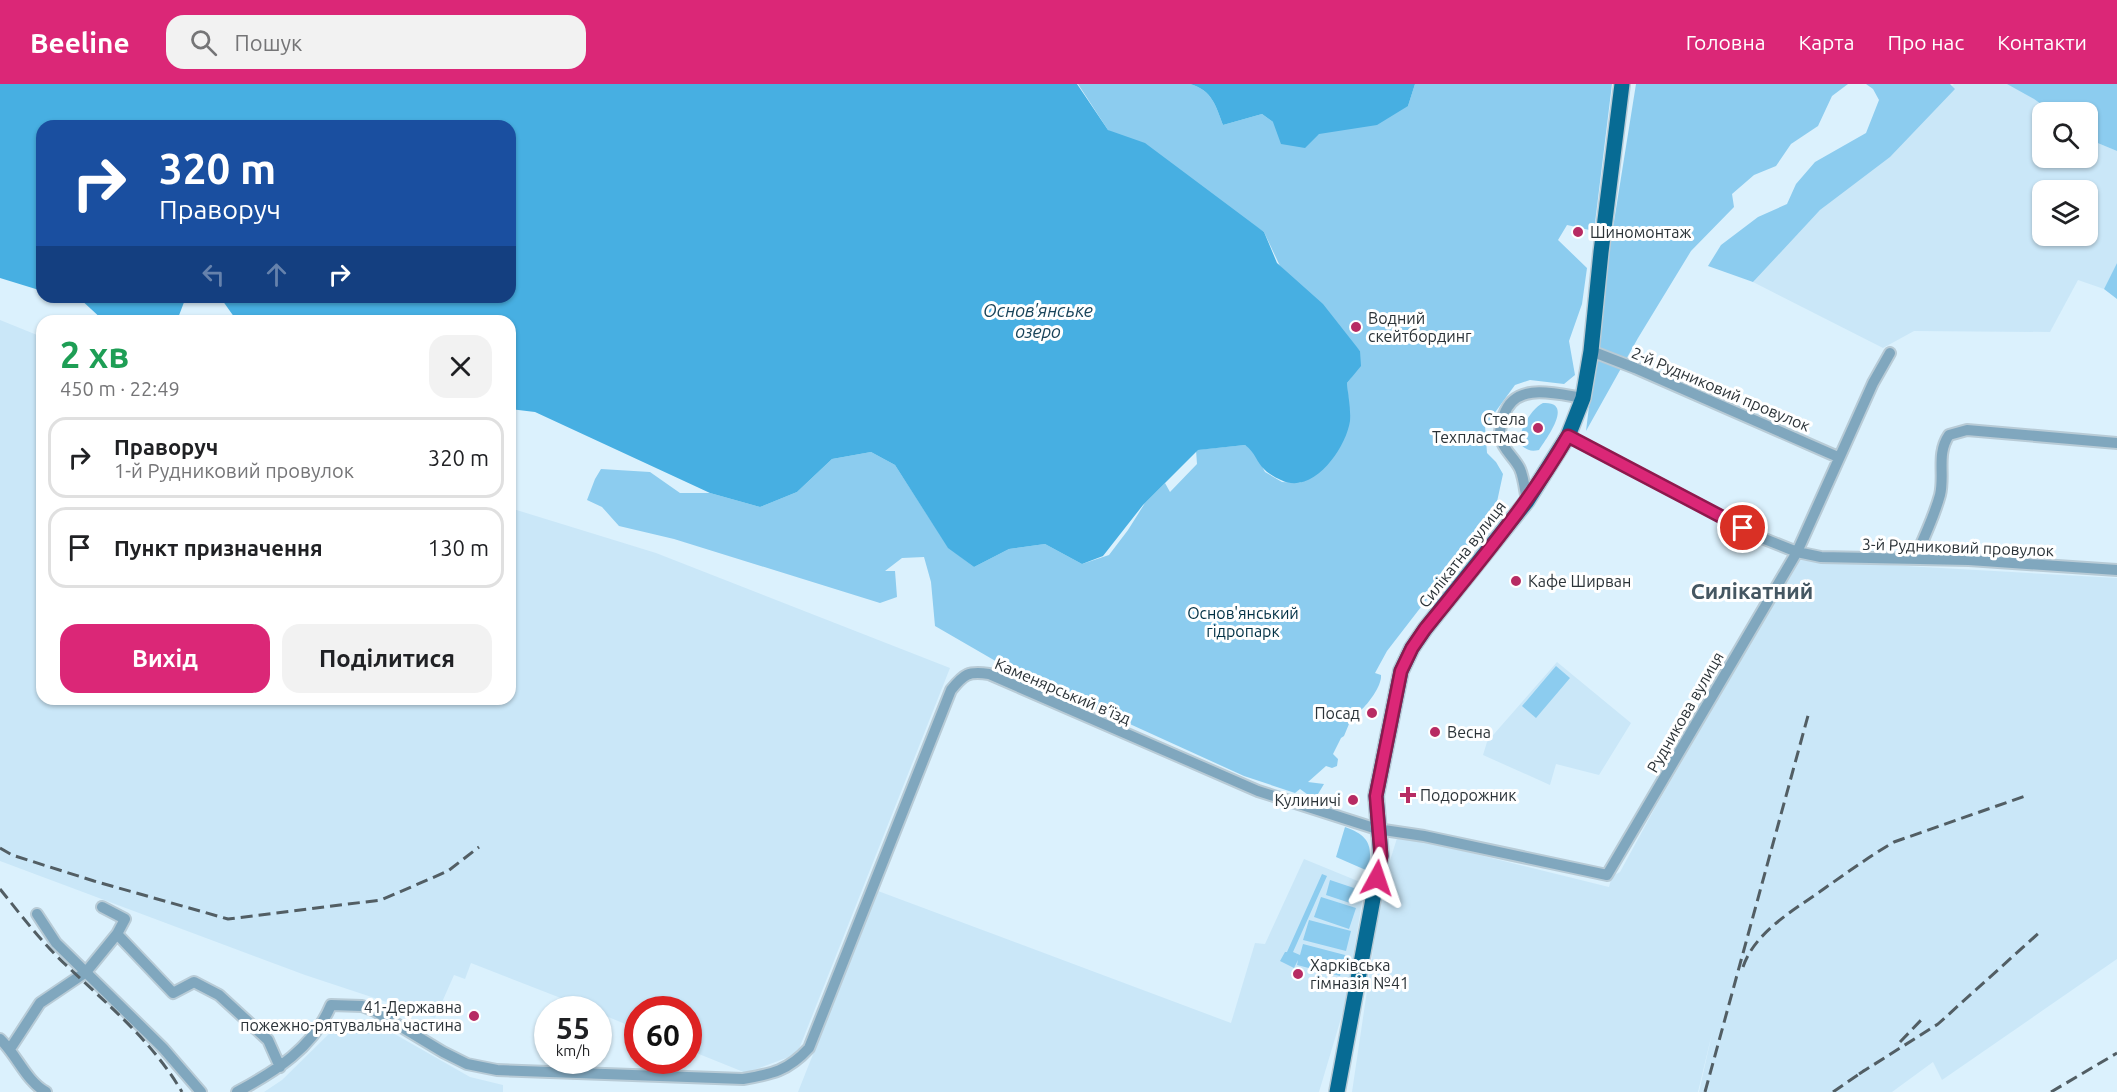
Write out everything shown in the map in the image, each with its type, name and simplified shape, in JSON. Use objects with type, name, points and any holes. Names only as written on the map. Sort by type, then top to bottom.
[{"type":"main road","name":"Силікатна вулиця","points":[[1337,1092],[1381,856],[1376,796],[1401,671],[1412,648],[1425,629],[1527,501],[1553,462],[1568,436],[1583,398],[1591,351],[1622,84]]},
{"type":"street","name":"2-й Рудниковий провулок","points":[[1591,351],[1838,457]]},
{"type":"street","name":"Рудникова вулиця","points":[[1377,829],[1424,836],[1607,875],[1797,552],[1838,457],[1890,353]]},
{"type":"street","points":[[1527,501],[1521,469],[1500,437],[1506,410],[1526,392],[1583,398]]},
{"type":"street","points":[[1915,558],[1940,494],[1941,451],[1949,435],[1967,430],[2117,443]]},
{"type":"street","name":"3-й Рудниковий провулок","points":[[1568,436],[1762,538],[1797,552],[1821,557],[1915,558],[2117,570]]},
{"type":"street","name":"Каменярський в’їзд","points":[[280,1067],[288,1062],[323,1024],[331,1005],[362,1006],[375,1011],[467,1064],[497,1070],[743,1079],[773,1074],[796,1062],[808,1048],[951,690],[963,677],[974,672],[989,674],[1258,791],[1377,829]]},
{"type":"street","points":[[10,1049],[40,1004],[86,972],[117,934],[125,919],[102,907]]},
{"type":"street","points":[[37,914],[56,943],[163,1048],[201,1092]]},
{"type":"street","points":[[117,934],[173,993],[194,982],[219,995],[268,1040],[280,1067],[237,1092]]},
{"type":"street","points":[[0,1039],[10,1049],[36,1086],[46,1092]]},
{"type":"shaded area","points":[[1954,84],[2008,84],[2038,102],[2032,102],[2032,168],[2098,168],[2098,143],[2117,151],[2117,263],[2104,289],[2078,280],[2050,332],[1914,331],[1883,348],[1753,282],[1780,245],[1856,179]]},
{"type":"shaded area","points":[[0,320],[36,335],[36,705],[516,705],[516,510],[656,553],[950,668],[797,1054],[746,1073],[702,1055],[702,996],[624,996],[624,1024],[612,1018],[612,996],[556,996],[471,963],[465,979],[454,975],[435,1018],[305,975],[0,861]]},
{"type":"shaded area","points":[[1799,560],[2117,578],[2117,959],[1942,1080],[1933,1062],[1892,1092],[1699,1092],[1713,1029],[1698,1092],[1352,1092],[1383,883],[1398,835],[1609,887],[1612,876],[1620,872]]},
{"type":"shaded area","points":[[1557,662],[1631,723],[1599,775],[1556,764],[1550,785],[1483,755],[1487,742]]},
{"type":"shaded area","points":[[1304,859],[1365,884],[1345,1005],[1319,1092],[798,1092],[878,891],[1231,1023],[1255,943],[1265,944]]},
{"type":"shaded area","points":[[370,1020],[470,1077],[503,1085],[503,1092],[264,1092],[282,1080],[342,1021]]},
{"type":"green space","name":"Основ'янський гідропарк","points":[[1078,84],[1190,84],[1208,95],[1223,125],[1262,114],[1273,122],[1408,106],[1415,84],[1612,84],[1594,231],[1567,225],[1558,240],[1587,268],[1582,304],[1569,341],[1575,375],[1564,384],[1530,380],[1515,385],[1485,426],[1487,453],[1503,474],[1495,511],[1387,651],[1375,673],[1381,675],[1377,689],[1361,710],[1356,707],[1344,736],[1333,754],[1338,759],[1337,766],[1332,768],[1326,766],[1308,782],[1324,784],[1318,794],[1311,797],[1300,789],[1295,793],[1244,776],[1121,720],[1109,717],[1084,703],[1051,693],[935,626],[931,582],[924,557],[902,558],[885,571],[895,571],[897,597],[880,603],[674,539],[619,526],[602,507],[587,500],[601,469],[650,472],[680,493],[710,493],[760,507],[797,492],[832,459],[871,452],[895,465],[948,547],[974,567],[1009,549],[1045,544],[1082,564],[1109,555],[1145,503],[1165,483],[1170,492],[1197,464],[1196,450],[1245,445],[1253,450],[1265,472],[1282,482],[1300,483],[1350,420],[1347,383],[1351,378],[1360,351],[1280,266],[1264,232],[1108,130]]},
{"type":"green space","points":[[1636,84],[1848,84],[1832,96],[1818,126],[1791,144],[1776,166],[1754,175],[1732,194],[1734,207],[1691,251],[1638,338],[1586,431],[1604,284]]},
{"type":"green space","points":[[1866,84],[1950,84],[1955,89],[1890,157],[1820,210],[1753,282],[1708,266],[1721,245],[1758,217],[1787,204],[1796,184],[1815,162],[1866,133],[1879,100],[1873,89]]},
{"type":"green space","points":[[2007,84],[2117,84],[2117,151],[2098,143],[2098,102],[2038,102]]},
{"type":"green space","points":[[2117,263],[2117,299],[2104,289]]},
{"type":"green space","points":[[1543,403],[1552,404],[1557,408],[1556,422],[1539,450],[1529,450],[1520,444],[1521,433],[1530,415]]},
{"type":"green space","points":[[1556,666],[1570,678],[1536,718],[1522,706]]},
{"type":"green space","points":[[1345,827],[1360,834],[1368,843],[1370,855],[1368,871],[1336,857]]},
{"type":"green space","points":[[1322,874],[1327,876],[1293,952],[1300,955],[1303,944],[1345,955],[1340,976],[1297,965],[1298,960],[1294,968],[1280,961],[1287,952]]},
{"type":"green space","points":[[1330,880],[1354,888],[1350,903],[1326,895]]},
{"type":"green space","points":[[1321,897],[1356,908],[1349,929],[1314,917]]},
{"type":"green space","points":[[1309,920],[1351,931],[1346,951],[1303,940]]},
{"type":"water","name":"Основ'янське озеро","points":[[0,84],[1077,84],[1108,130],[1145,143],[1264,232],[1277,263],[1323,304],[1360,351],[1361,366],[1347,383],[1350,421],[1342,444],[1326,467],[1305,481],[1293,483],[1273,476],[1262,467],[1252,451],[1245,445],[1198,450],[1143,505],[1103,556],[1082,564],[1045,544],[1009,549],[974,567],[948,548],[895,465],[871,452],[832,459],[797,492],[760,507],[710,493],[535,412],[516,410],[516,315],[233,315],[224,303],[516,303],[516,120],[36,120],[36,289],[0,278]]},
{"type":"water","points":[[1190,84],[1415,84],[1408,106],[1377,125],[1319,134],[1305,148],[1281,144],[1273,122],[1262,114],[1223,125],[1208,95]]},
{"type":"water","points":[[84,303],[184,303],[179,315],[98,315]]},
{"type":"railway","points":[[1705,1092],[1809,712]]},
{"type":"railway","points":[[1743,967],[1757,942],[1778,922],[1885,847],[2028,795]]},
{"type":"railway","points":[[0,848],[12,855],[94,881],[228,919],[381,900],[448,871],[479,847]]},
{"type":"railway","points":[[0,889],[49,948],[144,1040],[182,1092]]},
{"type":"railway","points":[[1859,1074],[1938,1024],[2041,931]]},
{"type":"railway","points":[[1900,1042],[1924,1017]]},
{"type":"railway","points":[[2051,1092],[2117,1053]]},
{"type":"railway","points":[[1833,1092],[1865,1070]]},
{"type":"place","name":"Шиномонтаж","points":[[1578,232]]},
{"type":"place","name":"Водний скейтбординг","points":[[1356,327]]},
{"type":"place","name":"Стела Техпластмас","points":[[1538,428]]},
{"type":"place","name":"Кафе Ширван","points":[[1516,581]]},
{"type":"place","name":"Посад","points":[[1372,713]]},
{"type":"place","name":"Весна","points":[[1435,732]]},
{"type":"place","name":"Подорожник","points":[[1408,795]]},
{"type":"place","name":"Кулиничі","points":[[1353,800]]},
{"type":"place","name":"Харківська гімназія №41","points":[[1298,974]]},
{"type":"place","name":"41-Державна пожежно-рятувальна частина","points":[[474,1016]]},
{"type":"district","name":"Силікатний","points":[[1752,590]]},
{"type":"route","points":[[1377,878],[1381,856],[1376,796],[1401,671],[1412,648],[1425,629],[1527,501],[1568,436],[1743,528]]}]
